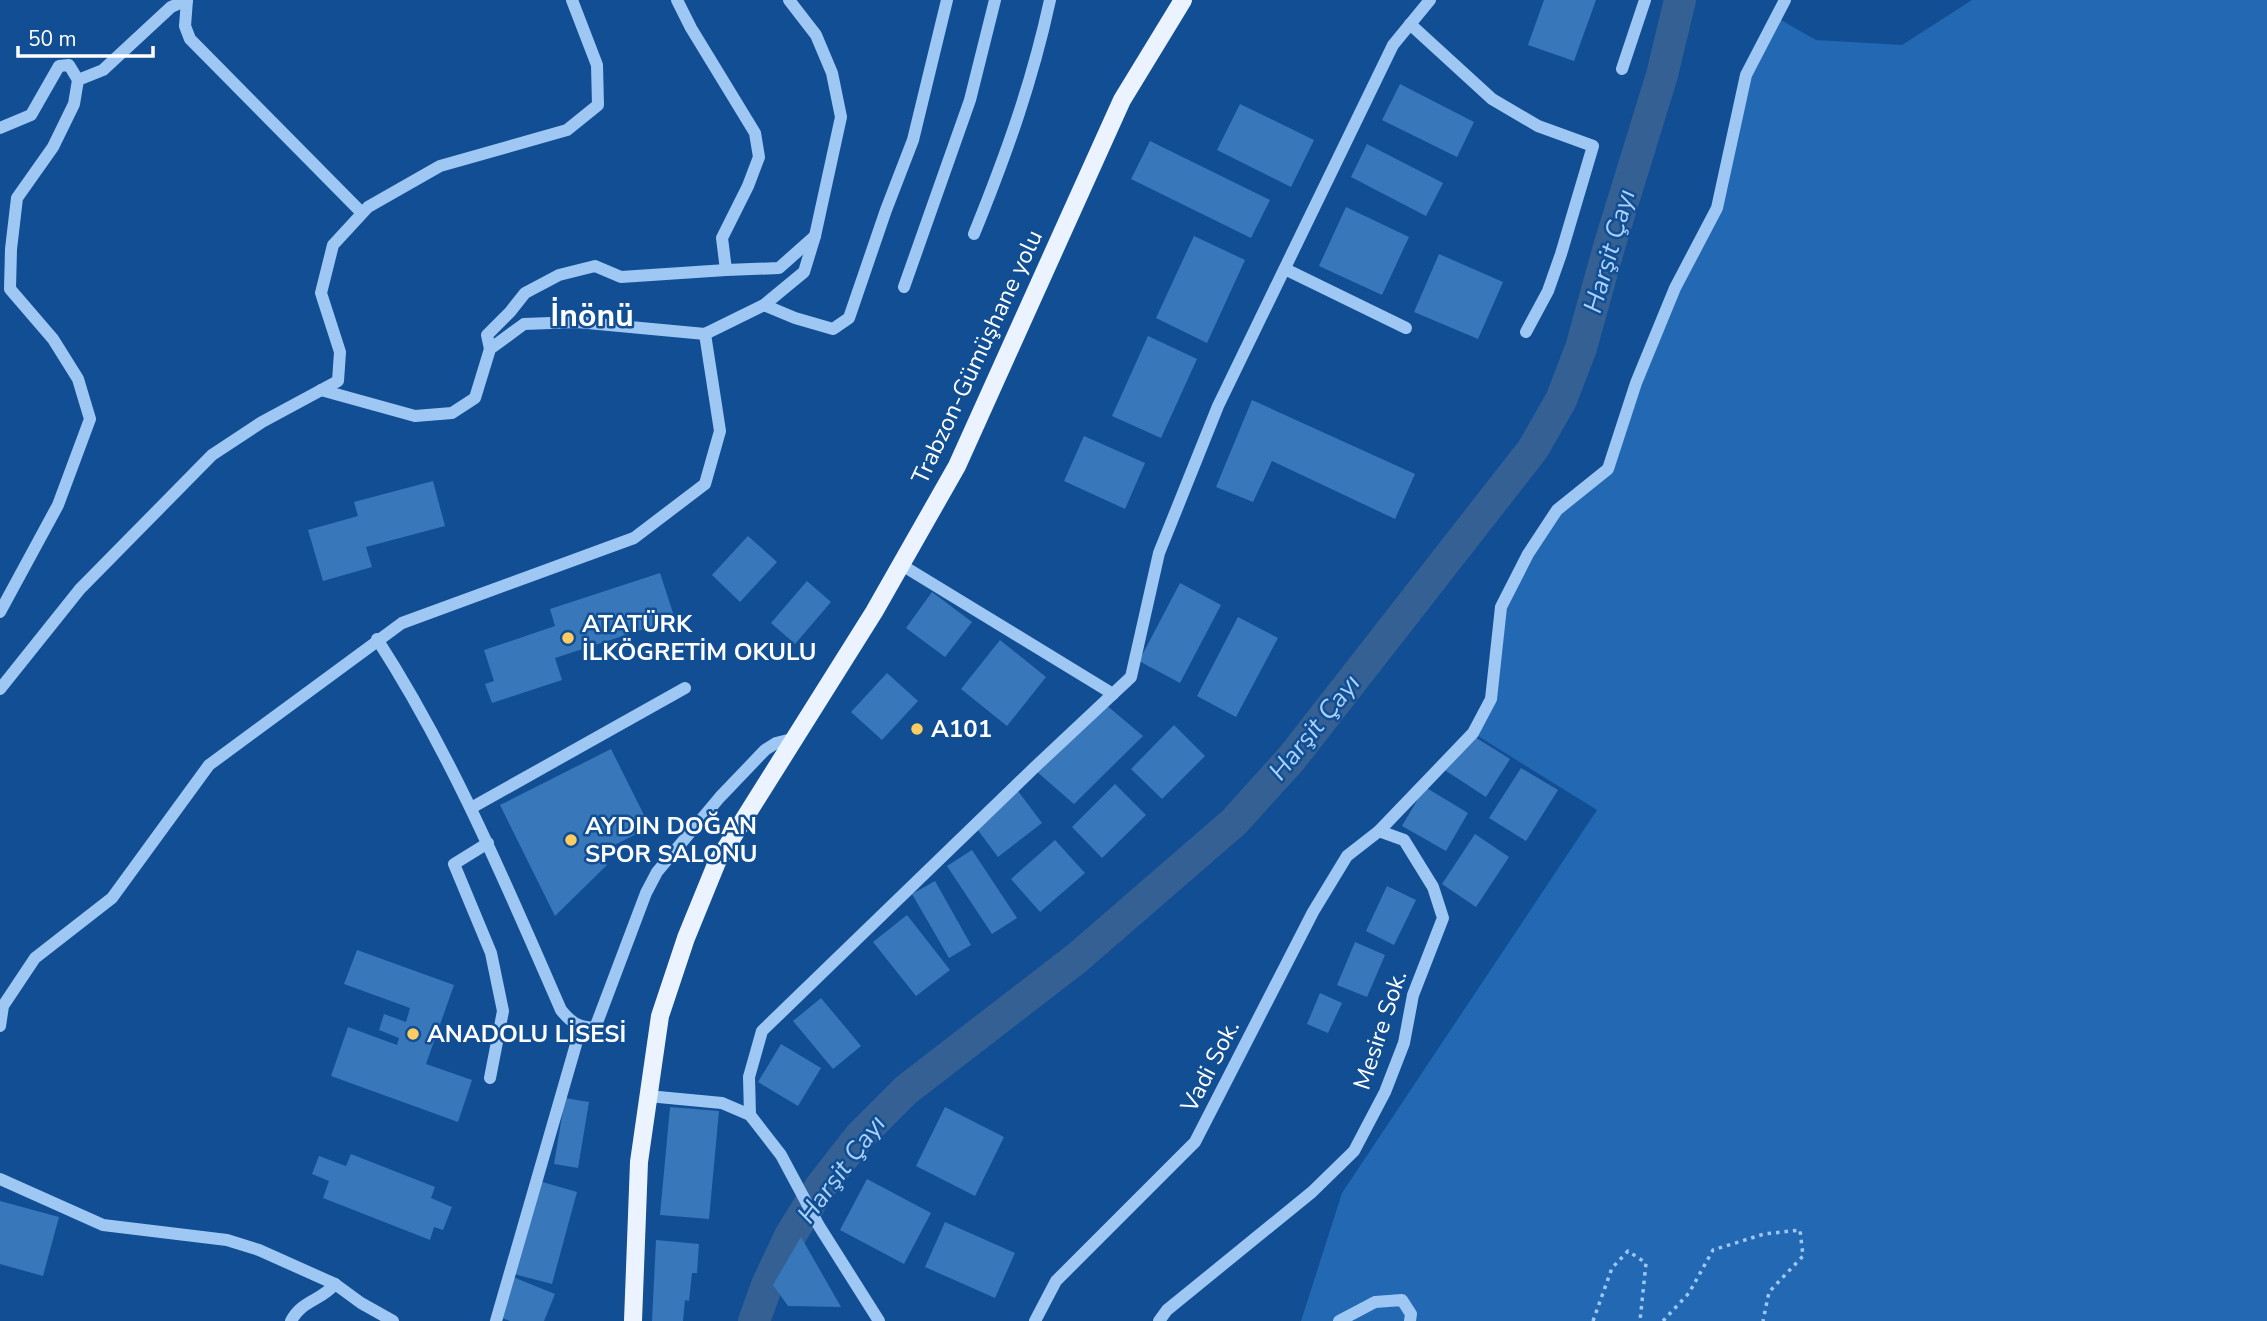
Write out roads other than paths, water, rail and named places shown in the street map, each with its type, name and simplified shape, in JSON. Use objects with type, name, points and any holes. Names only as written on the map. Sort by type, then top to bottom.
[{"type":"main road","name":"Trabzon-Gümüşhane yolu","points":[[633,1321],[639,1162],[660,1016],[717,862],[874,612],[957,466],[1122,100],[1183,0]]},
{"type":"street","points":[[78,80],[103,70],[170,7],[187,0],[185,26],[190,39],[362,213]]},
{"type":"street","points":[[0,689],[80,589],[212,455],[262,422],[338,381],[340,352],[321,293],[333,245],[368,207],[440,166],[567,130],[598,105],[597,65],[572,0]]},
{"type":"street","points":[[677,0],[755,134],[759,157],[722,238],[726,270]]},
{"type":"street","points":[[491,349],[524,324],[577,322],[705,334],[764,306],[804,272],[815,236],[841,117],[832,72],[816,35],[789,0]]},
{"type":"street","points":[[764,306],[833,329],[849,318],[913,140],[947,0]]},
{"type":"street","points":[[904,287],[970,100],[995,0]]},
{"type":"street","points":[[974,234],[1012,140],[1036,63],[1050,0]]},
{"type":"street","points":[[750,1115],[748,1077],[762,1031],[1132,677],[1159,553],[1218,406],[1393,45],[1430,0]]},
{"type":"street","points":[[1622,69],[1645,0]]},
{"type":"street","name":"Vadi Sok.","points":[[1035,1321],[1056,1281],[1195,1142],[1313,912],[1347,856],[1379,831],[1473,733],[1491,699],[1501,607],[1523,564],[1557,510],[1608,469],[1636,383],[1665,311],[1717,208],[1746,75],[1786,0]]},
{"type":"street","points":[[1410,24],[1492,99],[1538,126],[1592,146],[1548,291],[1526,332]]},
{"type":"street","points":[[0,128],[30,116],[59,66],[69,65],[78,80],[74,104],[53,146],[17,198],[11,248],[10,289],[53,339],[78,379],[90,419],[58,505],[0,612]]},
{"type":"street","points":[[321,390],[415,416],[452,413],[475,398],[491,349],[487,335],[526,293],[559,275],[595,266],[621,276],[779,268],[815,236]]},
{"type":"street","points":[[1284,270],[1406,328]]},
{"type":"street","points":[[0,1026],[3,1006],[35,958],[112,898],[209,765],[402,622],[634,538],[705,484],[720,430],[705,334]]},
{"type":"street","points":[[900,564],[1113,694]]},
{"type":"street","points":[[377,639],[405,683],[471,808],[561,1010],[569,1020],[581,1027],[596,1028],[646,894],[657,872],[720,797],[765,750],[776,743],[796,738]]},
{"type":"street","points":[[471,808],[685,688]]},
{"type":"street","name":"Mesire Sok.","points":[[1159,1321],[1167,1310],[1312,1192],[1354,1151],[1385,1092],[1404,1044],[1413,995],[1443,918],[1433,887],[1404,840],[1379,831]]},
{"type":"street","points":[[488,844],[454,864],[491,953],[503,1011],[490,1078]]},
{"type":"street","points":[[496,1321],[581,1027]]},
{"type":"street","points":[[648,1096],[722,1103],[750,1115],[781,1155],[819,1226],[879,1321]]},
{"type":"street","points":[[0,1179],[103,1225],[227,1240],[279,1258],[335,1284],[393,1321]]},
{"type":"street","points":[[291,1321],[305,1304],[328,1292],[335,1284]]},
{"type":"street","points":[[1339,1321],[1376,1302],[1402,1300],[1411,1314],[1410,1321]]},
{"type":"waterway","name":"Harşit Çayı","points":[[754,1321],[790,1236],[821,1186],[860,1136],[906,1090],[1077,958],[1234,822],[1291,759],[1533,449],[1561,400],[1581,348],[1662,75],[1680,0]]},
{"type":"place","name":"ATATÜRK İLKÖGRETİM OKULU","points":[[568,638]]},
{"type":"place","name":"A101","points":[[917,729]]},
{"type":"place","name":"AYDIN DOĞAN SPOR SALONU","points":[[571,840]]},
{"type":"place","name":"ANADOLU LİSESİ","points":[[413,1034]]},
{"type":"district","name":"İnönü","points":[[592,315]]}]
